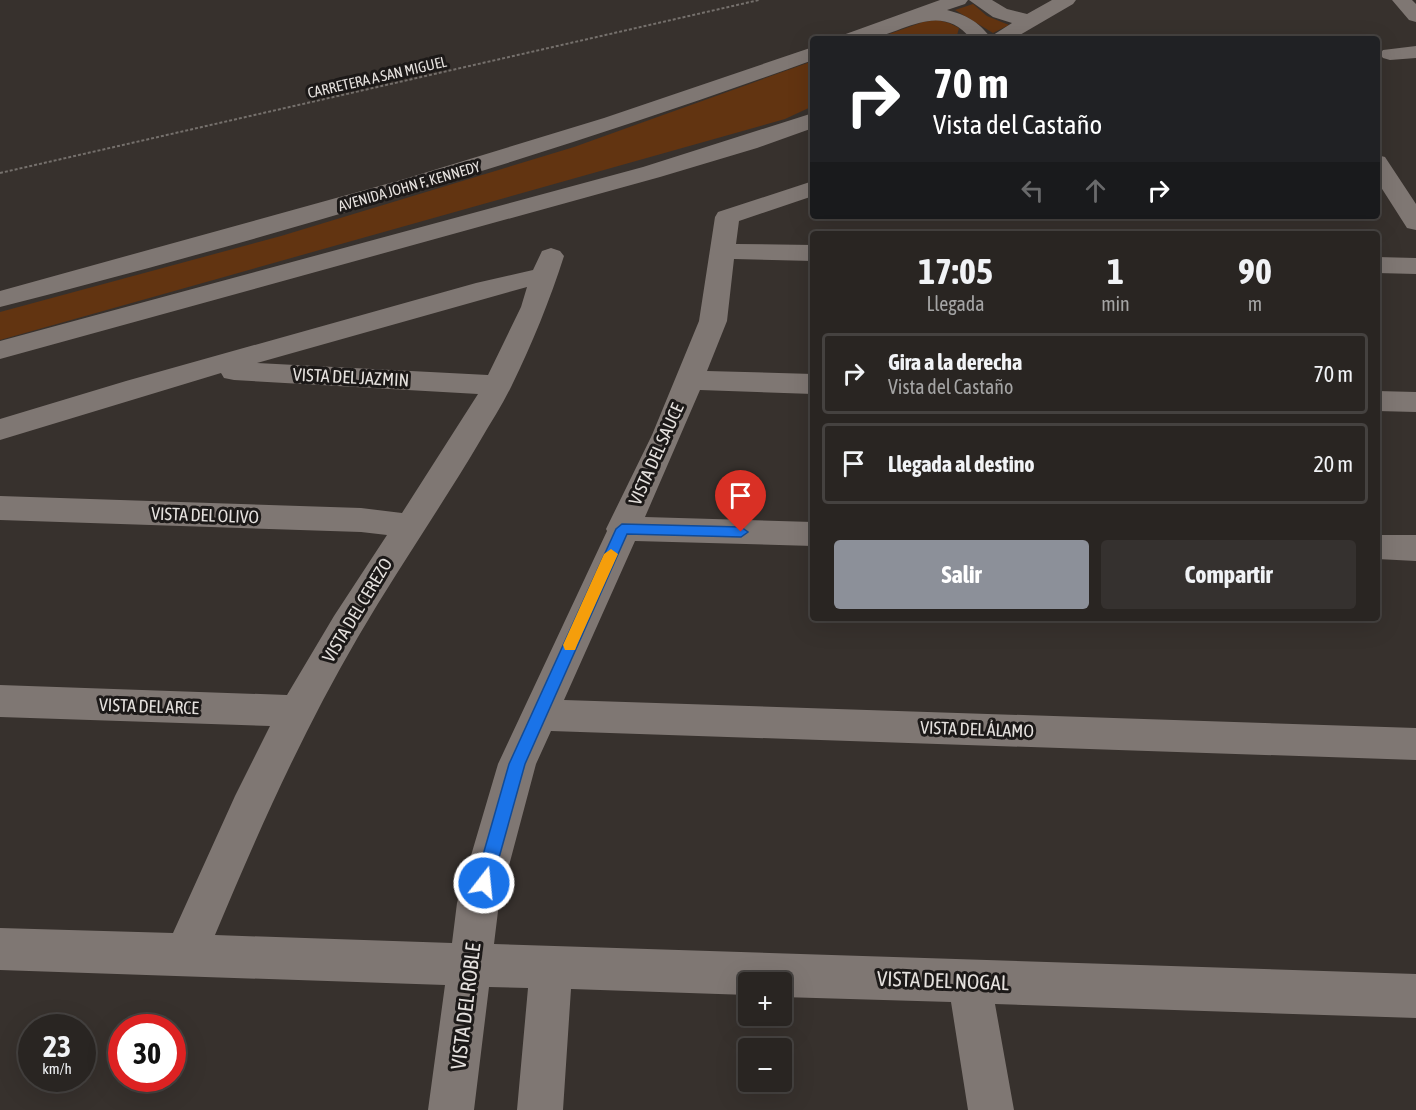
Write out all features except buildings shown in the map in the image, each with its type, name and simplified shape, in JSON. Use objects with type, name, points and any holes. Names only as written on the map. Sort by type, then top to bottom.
[{"type":"street","points":[[858,36],[958,0]]},
{"type":"street","points":[[979,0],[1000,13],[1028,21]]},
{"type":"street","points":[[1003,36],[1066,0]]},
{"type":"street","points":[[1402,0],[1416,16]]},
{"type":"street","points":[[923,12],[966,21],[979,36]]},
{"type":"street","points":[[1390,54],[1416,52]]},
{"type":"street","name":"AVENIDA JOHN F. KENNEDY","points":[[0,299],[463,170],[604,126],[810,54]]},
{"type":"street","points":[[0,351],[164,304],[497,216],[686,162],[810,121]]},
{"type":"street","points":[[1384,184],[1416,223]]},
{"type":"street","name":"VISTA DEL SAUCE","points":[[478,903],[517,764],[622,529],[667,435],[713,321],[728,217],[810,189]]},
{"type":"street","points":[[723,251],[810,253]]},
{"type":"street","points":[[1380,265],[1416,266]]},
{"type":"street","name":"VISTA DEL CEREZO","points":[[0,430],[204,369],[485,290],[548,266],[535,309],[498,385],[480,417],[346,626],[271,761],[185,955]]},
{"type":"street","name":"VISTA DEL JAZMIN","points":[[204,369],[498,385]]},
{"type":"street","points":[[689,380],[810,384]]},
{"type":"street","points":[[1380,401],[1416,402]]},
{"type":"street","name":"VISTA DEL OLIVO","points":[[0,508],[361,520],[409,526]]},
{"type":"street","points":[[622,529],[810,534]]},
{"type":"street","points":[[1380,547],[1416,548]]},
{"type":"street","name":"VISTA DEL ARCE","points":[[0,701],[298,711]]},
{"type":"street","name":"VISTA DEL ÁLAMO","points":[[539,715],[1416,744]]},
{"type":"street","name":"VISTA DEL ROBLE","points":[[451,1110],[478,903]]},
{"type":"street","points":[[0,949],[470,964]]},
{"type":"street","name":"VISTA DEL NOGAL","points":[[470,964],[1416,996]]},
{"type":"street","points":[[540,1110],[551,968]]},
{"type":"street","points":[[969,981],[991,1110]]},
{"type":"path","name":"CARRETERA A SAN MIGUEL","points":[[0,173],[759,0]]},
{"type":"shaded area","points":[[973,4],[987,16],[1009,25],[993,33],[955,10]]},
{"type":"shaded area","points":[[937,20],[949,23],[959,28],[957,36],[883,36],[923,22]]},
{"type":"shaded area","points":[[810,62],[810,107],[785,119],[0,340],[0,312],[281,236],[574,147]]},
{"type":"slow traffic","points":[[570,645],[611,554]]},
{"type":"route","points":[[484,883],[517,764],[622,529],[741,532]]}]
